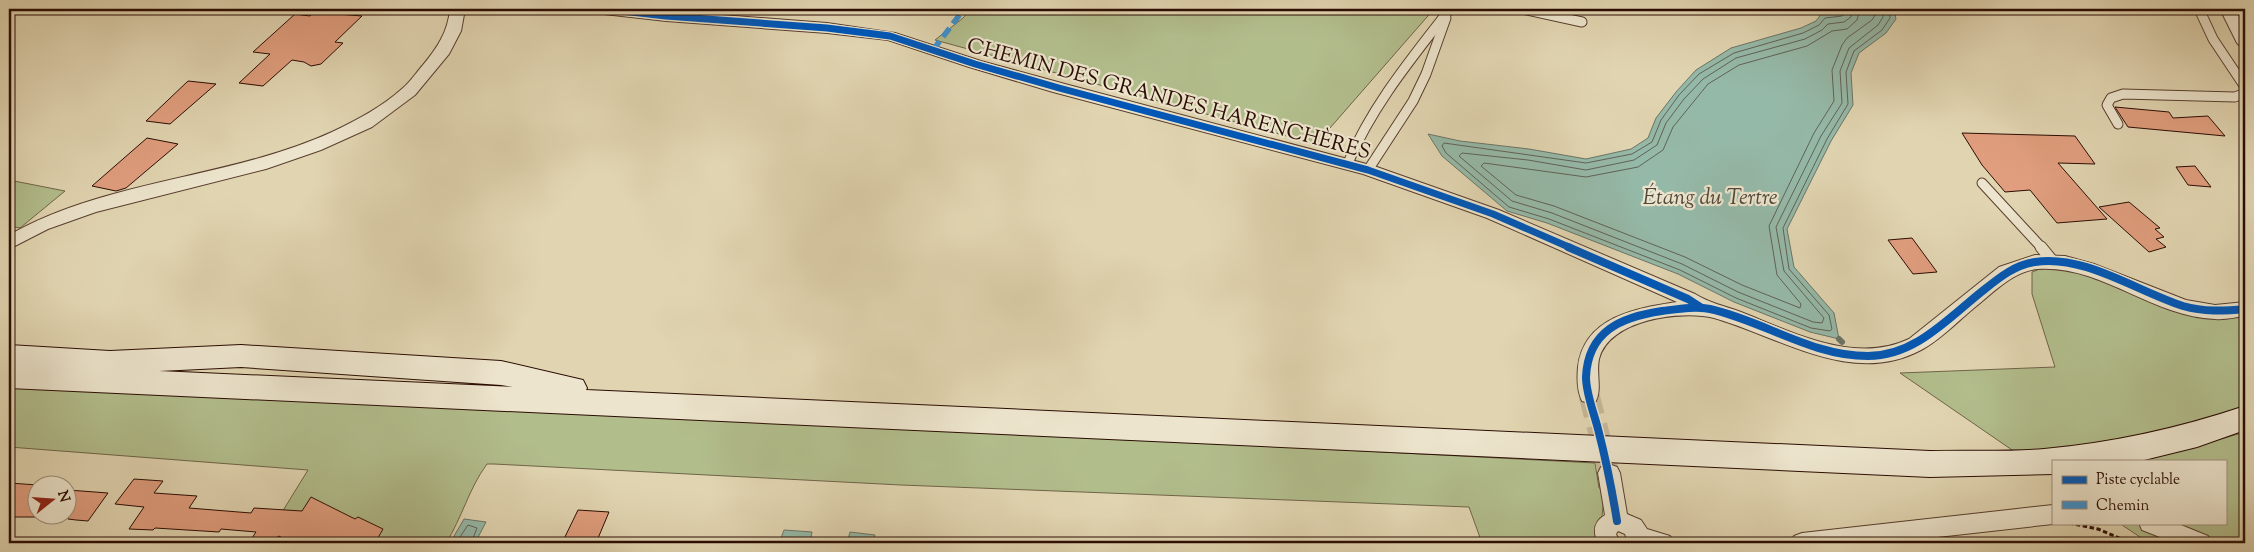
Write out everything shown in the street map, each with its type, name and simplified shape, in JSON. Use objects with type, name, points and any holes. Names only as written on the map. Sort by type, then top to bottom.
[{"type":"main road","points":[[9,356],[110,362],[241,356],[501,372],[646,404]]},
{"type":"main road","points":[[9,376],[646,404],[1820,461],[1930,464],[2052,461]]},
{"type":"main road","points":[[2057,460],[2123,450],[2220,428],[2245,418]]},
{"type":"street","points":[[9,243],[42,226],[78,213],[247,168],[318,146],[358,126],[386,110],[413,88],[435,65],[448,44],[455,27],[457,9]]},
{"type":"street","name":"CHEMIN DES GRANDES HARENCHÈRES","points":[[604,9],[666,16],[827,28],[890,36],[975,64],[1059,88],[1348,163],[1493,214],[1688,299],[1702,308]]},
{"type":"street","points":[[2227,9],[2245,43]]},
{"type":"street","points":[[1589,395],[1586,380],[1594,345],[1610,326],[1622,320],[1650,312],[1702,308],[1725,314],[1832,352],[1849,355],[1880,356],[1900,351],[1916,344],[2015,267],[2033,263],[2054,262],[2097,272],[2184,306],[2210,311],[2245,309]]},
{"type":"street","points":[[1609,474],[1617,521]]},
{"type":"street","points":[[1802,543],[2052,514]]},
{"type":"street","points":[[1609,543],[1606,539],[1605,529],[1607,525],[1617,521],[1628,524],[1637,532],[1639,540],[1662,543]]},
{"type":"street","points":[[2152,524],[2200,543]]},
{"type":"lane","points":[[1348,163],[1354,146],[1392,84],[1452,9]]},
{"type":"lane","points":[[1368,170],[1413,101],[1452,9]]},
{"type":"lane","points":[[1522,9],[1582,22]]},
{"type":"lane","points":[[2199,9],[2213,39],[2245,87]]},
{"type":"lane","points":[[2118,124],[2107,106],[2108,101],[2115,96],[2132,93],[2236,97],[2245,93]]},
{"type":"lane","points":[[1982,183],[2054,262]]},
{"type":"path","points":[[2074,524],[2098,529],[2131,543]]},
{"type":"path","points":[[2092,524],[2098,529]]},
{"type":"shaded area","points":[[971,9],[1434,9],[1316,144],[935,40],[963,18]]},
{"type":"shaded area","points":[[9,180],[65,191],[20,228],[9,226]]},
{"type":"shaded area","points":[[2045,267],[2062,268],[2237,315],[2245,314],[2245,406],[2198,422],[2090,445],[2015,452],[1900,373],[2055,367],[2032,294],[2032,272]]},
{"type":"shaded area","points":[[9,381],[1595,463],[1599,488],[1605,489],[1599,543],[1482,543],[1469,507],[901,485],[487,464],[475,483],[446,543],[263,543],[308,470],[9,447]]},
{"type":"shaded area","points":[[2245,432],[2245,543],[2149,543],[2120,524],[2226,524],[2226,460],[2139,460],[2169,454]]},
{"type":"water","name":"Étang du Tertre","points":[[1843,9],[1894,9],[1896,19],[1886,33],[1859,53],[1851,73],[1853,105],[1831,141],[1787,229],[1794,267],[1834,313],[1839,339],[1810,332],[1734,302],[1678,274],[1547,223],[1507,211],[1442,156],[1428,134],[1460,141],[1529,149],[1586,159],[1631,149],[1648,138],[1656,118],[1696,70],[1731,48],[1801,28],[1816,21],[1822,13],[1840,12]]},
{"type":"water","points":[[464,519],[486,522],[475,543],[450,543]]},
{"type":"water","points":[[784,530],[812,532],[810,543],[780,541]]},
{"type":"water","points":[[850,532],[875,535],[872,543],[847,543]]},
{"type":"building","points":[[314,12],[362,16],[335,42],[343,43],[321,64],[311,66],[304,62],[292,60],[263,86],[239,83],[270,54],[253,52],[295,14],[310,16]]},
{"type":"building","points":[[188,81],[216,84],[170,124],[146,121]]},
{"type":"building","points":[[2115,107],[2169,112],[2173,118],[2208,116],[2225,136],[2128,127]]},
{"type":"building","points":[[1962,133],[2075,136],[2095,164],[2058,163],[2107,219],[2057,223],[2030,190],[2005,192],[1982,165]]},
{"type":"building","points":[[147,138],[178,144],[126,188],[116,191],[92,186]]},
{"type":"building","points":[[2195,166],[2211,187],[2188,185],[2176,167]]},
{"type":"building","points":[[2129,202],[2160,228],[2155,229],[2164,237],[2156,239],[2166,247],[2149,252],[2099,207]]},
{"type":"building","points":[[1912,238],[1937,272],[1913,274],[1888,240]]},
{"type":"building","points":[[134,479],[163,481],[154,493],[197,496],[189,508],[251,513],[254,508],[302,511],[311,497],[355,519],[358,517],[383,529],[375,543],[282,543],[284,539],[279,536],[275,539],[252,538],[256,532],[221,529],[219,532],[155,528],[153,530],[129,529],[144,507],[115,504]]},
{"type":"building","points":[[9,483],[28,484],[28,517],[9,517]]},
{"type":"building","points":[[78,491],[108,493],[88,521],[78,520]]},
{"type":"building","points":[[578,510],[609,512],[596,543],[562,543]]},
{"type":"waterway","points":[[1839,339],[1842,342]]},
{"type":"tunnel","points":[[1589,395],[1609,473]]},
{"type":"marked path","points":[[933,50],[964,9]]},
{"type":"cycle path","points":[[604,9],[666,16],[827,28],[890,36],[975,64],[1059,88],[1368,170],[1493,214],[1688,299],[1702,308]]},
{"type":"cycle path","points":[[1617,521],[1609,473],[1586,380],[1592,349],[1600,338],[1609,329],[1633,317],[1678,309],[1702,308],[1726,314],[1832,352],[1864,356],[1885,355],[1916,344],[2006,272],[2035,262],[2065,263],[2094,271],[2185,306],[2215,312],[2245,309]]}]
